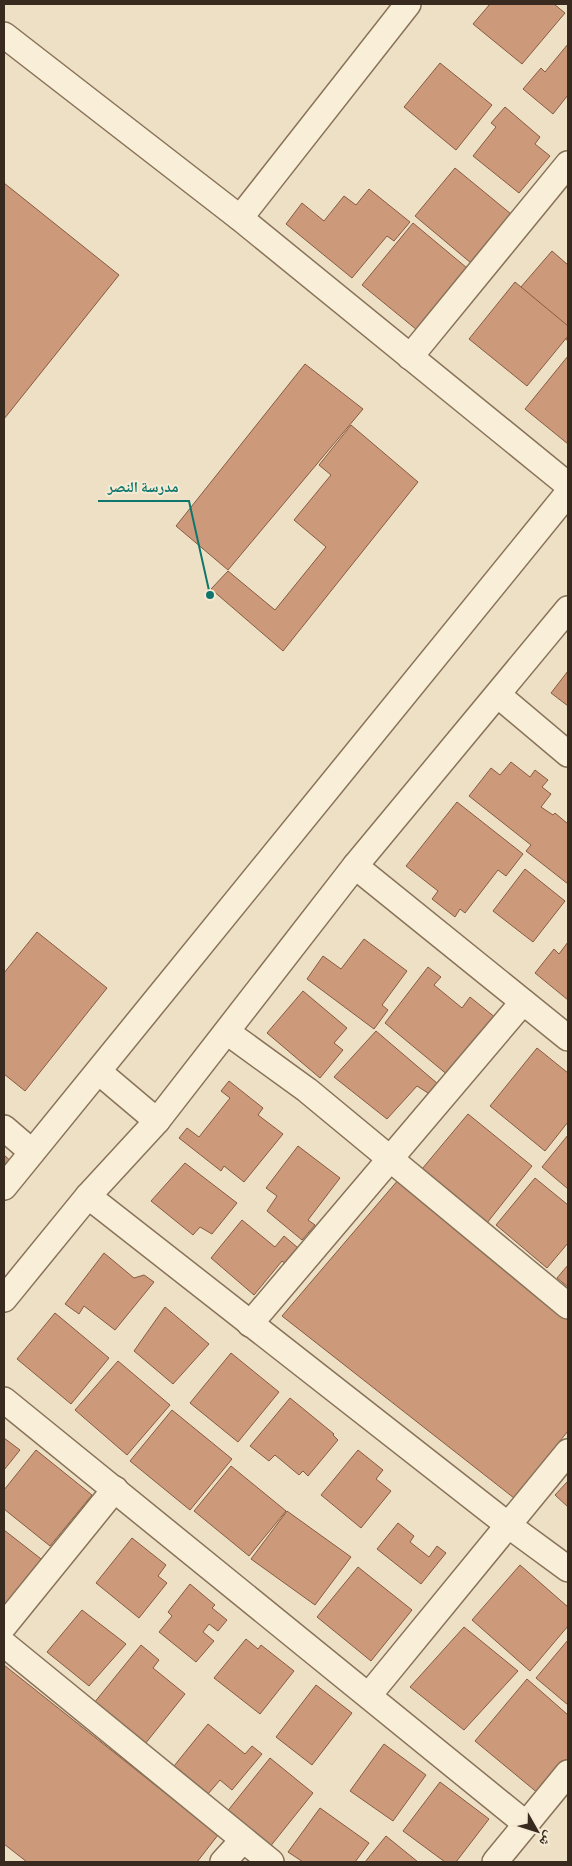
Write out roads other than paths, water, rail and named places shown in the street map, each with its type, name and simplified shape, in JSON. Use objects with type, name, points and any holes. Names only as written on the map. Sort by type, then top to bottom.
[{"type":"street","points":[[240,218],[408,4]]},
{"type":"street","points":[[4,35],[240,218],[568,486]]},
{"type":"street","points":[[410,357],[568,164]]},
{"type":"street","points":[[4,1187],[568,493]]},
{"type":"street","points":[[4,1299],[88,1196],[157,1120],[354,866],[568,609]]},
{"type":"street","points":[[498,695],[568,754]]},
{"type":"street","points":[[354,866],[568,1038]]},
{"type":"street","points":[[250,1324],[523,1002]]},
{"type":"street","points":[[227,1032],[307,1090],[568,1306]]},
{"type":"street","points":[[99,1072],[157,1120]]},
{"type":"street","points":[[4,1128],[32,1152]]},
{"type":"street","points":[[88,1196],[508,1526],[568,1569]]},
{"type":"street","points":[[4,1400],[526,1824]]},
{"type":"street","points":[[368,1695],[568,1452]]},
{"type":"street","points":[[4,1626],[115,1490]]},
{"type":"street","points":[[4,1644],[271,1862]]},
{"type":"street","points":[[495,1862],[568,1773]]},
{"type":"street","points":[[223,1862],[243,1840]]},
{"type":"place","name":"مدرسة النصر","points":[[210,595]]}]
